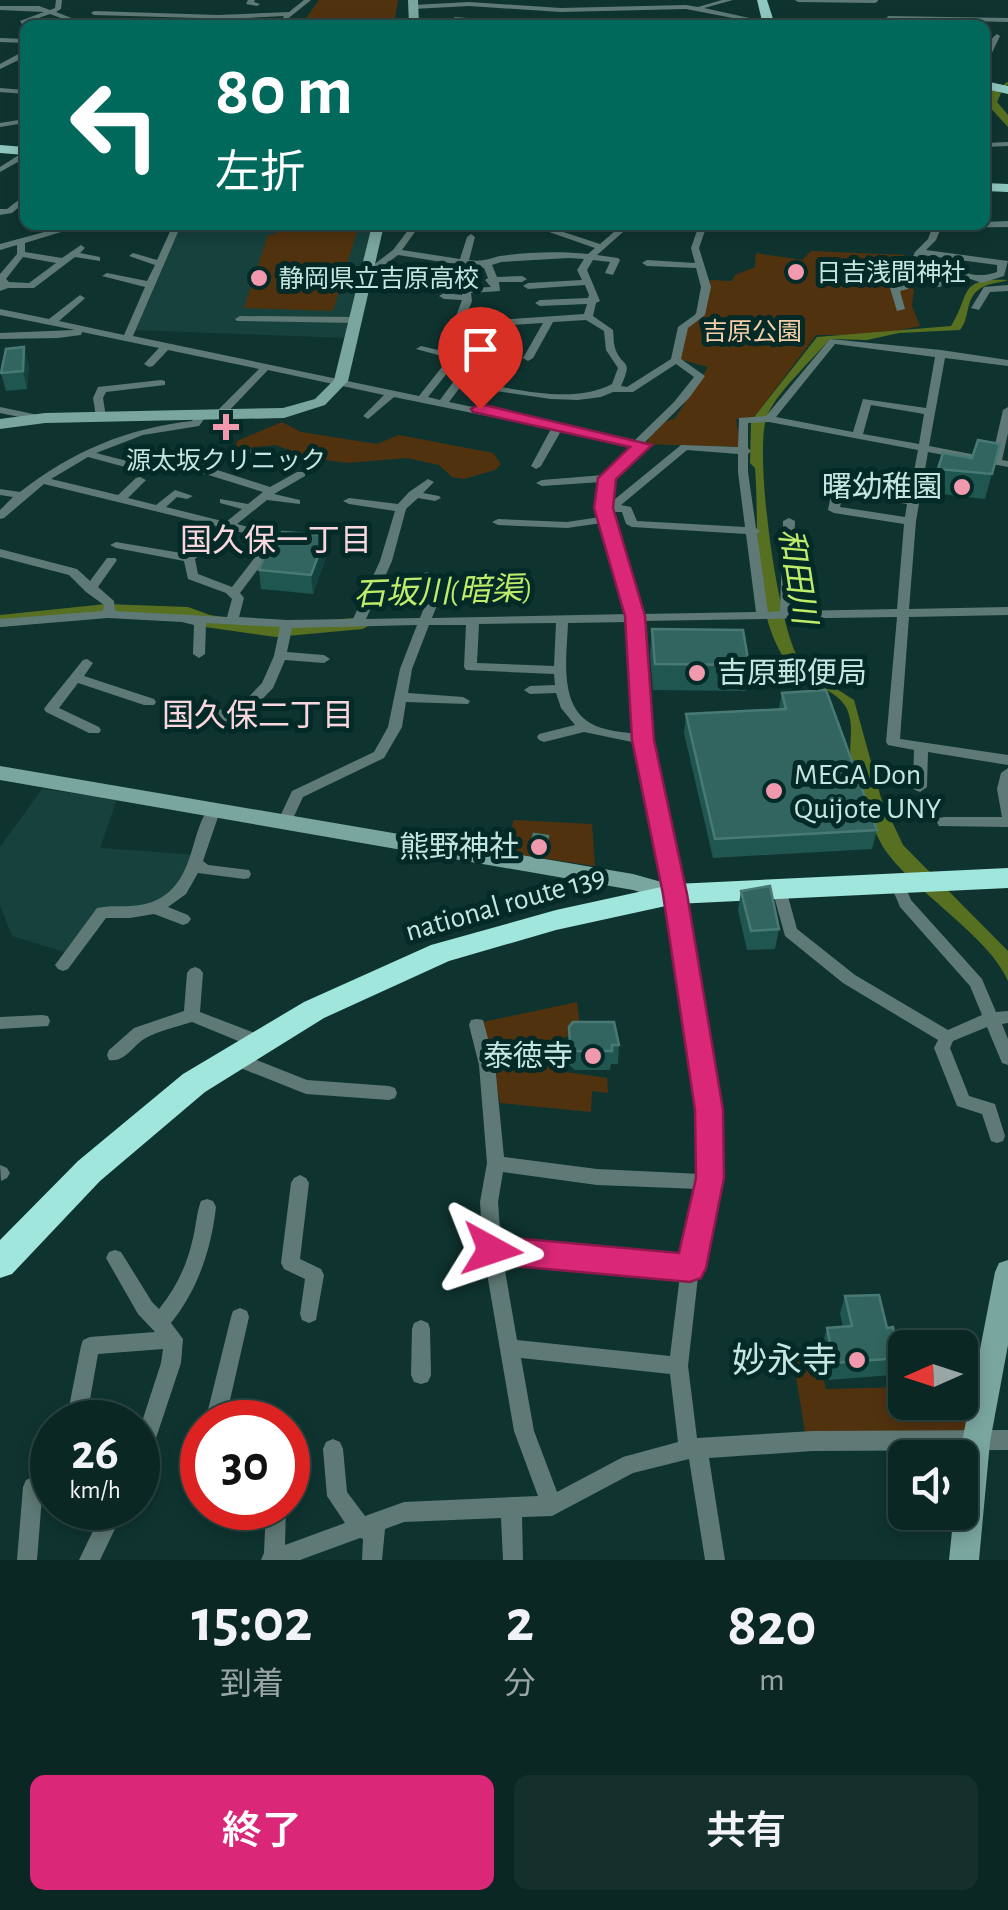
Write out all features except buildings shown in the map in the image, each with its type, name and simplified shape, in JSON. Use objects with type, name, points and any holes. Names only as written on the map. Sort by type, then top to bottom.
[{"type":"highway","name":"national route 139","points":[[0,1263],[97,1164],[194,1083],[354,989],[441,953],[556,920],[675,894],[1008,878]]},
{"type":"street","points":[[22,20],[58,9],[58,0]]},
{"type":"street","points":[[169,12],[175,0]]},
{"type":"street","points":[[652,0],[664,18]]},
{"type":"street","points":[[698,14],[730,0]]},
{"type":"street","points":[[798,0],[875,1]]},
{"type":"street","points":[[285,20],[302,2]]},
{"type":"street","points":[[413,3],[536,3],[561,10],[714,5]]},
{"type":"street","points":[[0,8],[13,4],[50,13],[60,20]]},
{"type":"street","points":[[686,6],[698,14],[743,20]]},
{"type":"street","points":[[594,8],[599,20]]},
{"type":"street","points":[[559,20],[561,10]]},
{"type":"street","points":[[94,13],[169,12],[212,20],[249,14],[269,18],[290,14]]},
{"type":"street","points":[[456,19],[480,20]]},
{"type":"street","points":[[990,49],[997,36]]},
{"type":"street","points":[[1,90],[14,76]]},
{"type":"street","points":[[68,230],[21,249],[3,268],[3,286],[32,286],[77,251],[96,259]]},
{"type":"street","points":[[127,338],[175,230]]},
{"type":"street","points":[[0,424],[45,418],[302,409],[333,393],[341,381],[377,230]]},
{"type":"street","points":[[367,274],[396,252],[412,230]]},
{"type":"street","points":[[549,230],[602,247]]},
{"type":"street","points":[[588,316],[595,301],[582,270],[590,257],[622,230]]},
{"type":"street","points":[[444,401],[458,384],[594,398],[615,389],[629,390],[676,360],[684,327],[700,315],[706,287],[695,248],[701,230]]},
{"type":"street","points":[[895,238],[896,230]]},
{"type":"street","points":[[900,310],[894,288],[903,289],[919,252],[932,240],[935,230]]},
{"type":"street","points":[[472,237],[475,263],[496,280],[588,282]]},
{"type":"street","points":[[0,247],[62,261]]},
{"type":"street","points":[[396,252],[475,263],[513,258],[590,257],[615,260],[610,273]]},
{"type":"street","points":[[919,252],[1005,264],[1001,274],[982,280],[955,272],[947,256]]},
{"type":"street","points":[[133,256],[161,264]]},
{"type":"street","points":[[423,397],[455,357],[464,325],[460,313],[465,272],[475,263]]},
{"type":"street","points":[[646,263],[701,266]]},
{"type":"street","points":[[937,285],[955,272]]},
{"type":"street","points":[[107,276],[151,285]]},
{"type":"street","points":[[444,296],[465,290],[497,289],[496,280]]},
{"type":"street","points":[[976,308],[980,294],[987,289],[1008,288]]},
{"type":"street","points":[[50,323],[80,298]]},
{"type":"street","points":[[125,300],[145,301]]},
{"type":"street","points":[[540,303],[595,301]]},
{"type":"street","points":[[0,312],[639,442]]},
{"type":"street","points":[[464,325],[588,316],[608,330],[609,350],[622,364],[624,376],[615,389]]},
{"type":"street","points":[[240,319],[355,320]]},
{"type":"street","points":[[528,358],[550,319]]},
{"type":"street","points":[[0,336],[29,333],[50,338],[88,332]]},
{"type":"street","points":[[769,419],[833,342],[1008,363]]},
{"type":"street","points":[[149,364],[166,346]]},
{"type":"street","points":[[421,349],[455,357]]},
{"type":"street","points":[[942,353],[910,521],[893,742],[1008,760]]},
{"type":"street","points":[[639,442],[657,421],[682,406],[700,376],[676,360]]},
{"type":"street","points":[[0,516],[41,480],[88,454],[151,428],[195,424],[267,366]]},
{"type":"street","points":[[101,417],[98,398],[102,389],[161,383]]},
{"type":"street","points":[[368,416],[394,392]]},
{"type":"street","points":[[857,436],[867,401],[928,412]]},
{"type":"street","points":[[0,410],[45,418]]},
{"type":"street","points":[[762,613],[754,531],[744,482],[743,420],[769,419],[1002,463],[1008,410]]},
{"type":"street","points":[[536,466],[559,425]]},
{"type":"street","points":[[542,483],[607,478],[642,450],[639,442]]},
{"type":"street","points":[[608,513],[686,447],[746,451]]},
{"type":"street","points":[[203,469],[224,453],[248,452]]},
{"type":"street","points":[[88,454],[126,464],[138,456],[203,469],[296,502]]},
{"type":"street","points":[[116,546],[189,558],[268,494],[301,474]]},
{"type":"street","points":[[607,478],[608,513],[635,619],[643,740],[675,894],[709,1110],[709,1182],[690,1268],[678,1366],[716,1560]]},
{"type":"street","points":[[41,480],[227,526],[272,541],[233,593]]},
{"type":"street","points":[[119,500],[140,480]]},
{"type":"street","points":[[359,620],[386,562],[401,508],[428,482]]},
{"type":"street","points":[[910,521],[834,510],[838,490],[913,502]]},
{"type":"street","points":[[374,504],[380,491]]},
{"type":"street","points":[[0,492],[20,495]]},
{"type":"street","points":[[158,509],[175,493],[187,496]]},
{"type":"street","points":[[414,494],[435,498]]},
{"type":"street","points":[[224,502],[250,508]]},
{"type":"street","points":[[349,502],[401,508]]},
{"type":"street","points":[[498,522],[568,525],[626,509],[632,524],[754,531]]},
{"type":"street","points":[[786,612],[789,522]]},
{"type":"street","points":[[394,526],[410,528]]},
{"type":"street","points":[[0,553],[73,572],[110,604],[108,614]]},
{"type":"street","points":[[189,558],[192,576],[238,598],[232,621]]},
{"type":"street","points":[[90,589],[111,560]]},
{"type":"street","points":[[284,823],[297,794],[379,755],[395,727],[401,697],[435,596],[426,584],[428,576]]},
{"type":"street","points":[[0,623],[108,614],[232,621],[285,629],[359,620],[1008,611]]},
{"type":"street","points":[[194,619],[200,623],[199,654]]},
{"type":"street","points":[[562,620],[560,690],[585,727]]},
{"type":"street","points":[[473,621],[470,667],[561,670]]},
{"type":"street","points":[[212,709],[232,722],[268,684],[280,656],[285,629]]},
{"type":"street","points":[[280,656],[324,659]]},
{"type":"street","points":[[87,663],[52,710],[94,730]]},
{"type":"street","points":[[77,678],[148,702]]},
{"type":"street","points":[[530,690],[560,690]]},
{"type":"street","points":[[401,697],[462,700]]},
{"type":"street","points":[[544,737],[585,727],[643,740]]},
{"type":"street","points":[[920,788],[921,746]]},
{"type":"street","points":[[0,773],[633,882],[675,894]]},
{"type":"street","points":[[944,822],[1008,819],[1004,789],[1008,773]]},
{"type":"street","points":[[159,910],[178,896],[195,863],[213,810]]},
{"type":"street","points":[[195,863],[204,870],[244,874]]},
{"type":"street","points":[[903,882],[905,902],[976,983],[1008,1058]]},
{"type":"street","points":[[779,889],[790,932],[849,979],[947,1037]]},
{"type":"street","points":[[63,965],[102,912],[159,910],[183,919]]},
{"type":"street","points":[[192,1014],[195,973]]},
{"type":"street","points":[[192,1014],[306,1087],[389,1093]]},
{"type":"street","points":[[116,1055],[140,1033],[192,1014]]},
{"type":"street","points":[[997,1136],[988,1109],[963,1100],[942,1048],[947,1037],[989,1019],[1008,1017]]},
{"type":"street","points":[[0,1023],[42,1021]]},
{"type":"street","points":[[477,1026],[487,1065],[496,1163],[489,1202],[492,1250],[524,1431],[552,1506]]},
{"type":"street","points":[[496,1163],[597,1177],[709,1182]]},
{"type":"street","points":[[300,1183],[290,1263],[314,1276],[309,1314]]},
{"type":"street","points":[[159,1323],[183,1296],[204,1244],[207,1207]]},
{"type":"street","points":[[492,1250],[690,1268]]},
{"type":"street","points":[[114,1258],[134,1292],[174,1339],[171,1364],[159,1400]]},
{"type":"street","points":[[976,1440],[1008,1272]]},
{"type":"street","points":[[220,1400],[240,1316]]},
{"type":"street","points":[[421,1375],[422,1329]]},
{"type":"street","points":[[80,1400],[90,1346],[174,1339]]},
{"type":"street","points":[[511,1348],[678,1366]]},
{"type":"street","points":[[978,1442],[1008,1440]]},
{"type":"street","points":[[274,1530],[272,1560],[404,1512],[552,1506],[630,1464],[693,1449],[812,1441],[888,1441]]},
{"type":"street","points":[[332,1449],[337,1496],[368,1526],[372,1560]]},
{"type":"street","points":[[511,1509],[513,1560]]},
{"type":"street","points":[[27,1560],[30,1524]]},
{"type":"street","points":[[89,1560],[104,1530]]},
{"type":"street","points":[[964,1560],[967,1530]]},
{"type":"shaded area","name":"静岡県立吉原高校","points":[[179,230],[372,230],[346,338],[133,330]]},
{"type":"shaded area","points":[[1008,280],[977,291],[960,330],[899,333],[867,340],[830,339],[786,387],[767,416],[763,465],[770,543],[794,648],[808,670],[854,700],[881,798],[903,845],[1008,951],[1008,981],[986,949],[888,854],[853,770],[847,709],[836,696],[792,669],[778,648],[763,599],[755,468],[750,463],[751,421],[817,337],[951,326],[973,285]]},
{"type":"shaded area","points":[[42,789],[117,799],[100,848],[198,855],[193,869],[158,908],[101,911],[71,954],[12,936],[0,905],[0,847]]},
{"type":"green space","points":[[319,0],[398,0],[395,20],[305,20]]},
{"type":"green space","points":[[277,230],[357,230],[333,311],[244,308],[268,235]]},
{"type":"green space","name":"吉原公園","points":[[811,251],[905,255],[878,277],[894,278],[903,287],[914,289],[912,306],[920,326],[875,335],[816,335],[751,421],[736,419],[740,447],[645,444],[659,424],[675,418],[708,367],[675,358],[710,280],[732,281],[735,275],[755,267],[756,253],[802,260]]},
{"type":"green space","points":[[282,422],[301,432],[377,444],[399,435],[493,453],[501,464],[495,470],[464,479],[452,477],[439,465],[407,458],[347,463],[306,457],[276,445],[235,449],[237,441]]},
{"type":"green space","points":[[514,820],[592,824],[595,866],[502,852]]},
{"type":"green space","points":[[577,1002],[581,1035],[564,1037],[566,1072],[607,1078],[608,1093],[592,1091],[591,1112],[500,1103],[488,1043],[478,1023]]},
{"type":"green space","points":[[818,1356],[826,1389],[888,1387],[888,1420],[966,1420],[966,1438],[806,1438],[793,1358]]},
{"type":"waterway","points":[[995,93],[1008,83]]},
{"type":"waterway","points":[[990,92],[995,93],[991,102],[1008,123]]},
{"type":"waterway","name":"石坂川(暗渠)","points":[[0,621],[106,610]]},
{"type":"waterway","name":"石坂川(暗渠)","points":[[114,610],[188,613],[205,621],[276,631],[363,623]]},
{"type":"place","name":"日吉浅間神社","points":[[796,272]]},
{"type":"place","name":"静岡県立吉原高校","points":[[259,278]]},
{"type":"place","name":"源太坂クリニック","points":[[226,427]]},
{"type":"place","name":"曙幼稚園","points":[[962,487]]},
{"type":"place","name":"吉原郵便局","points":[[697,673]]},
{"type":"place","name":"MEGA Don Quijote UNY","points":[[774,791]]},
{"type":"place","name":"熊野神社","points":[[539,847]]},
{"type":"place","name":"泰徳寺","points":[[593,1056]]},
{"type":"place","name":"妙永寺","points":[[857,1360]]},
{"type":"district","name":"国久保一丁目","points":[[276,540]]},
{"type":"district","name":"国久保二丁目","points":[[258,715]]},
{"type":"route","points":[[480,409],[643,445],[642,450],[607,478],[604,508],[635,616],[643,740],[675,894],[709,1110],[710,1178],[690,1268],[492,1250]]},
{"type":"water label","name":"和田川","points":[[798,576]]}]
